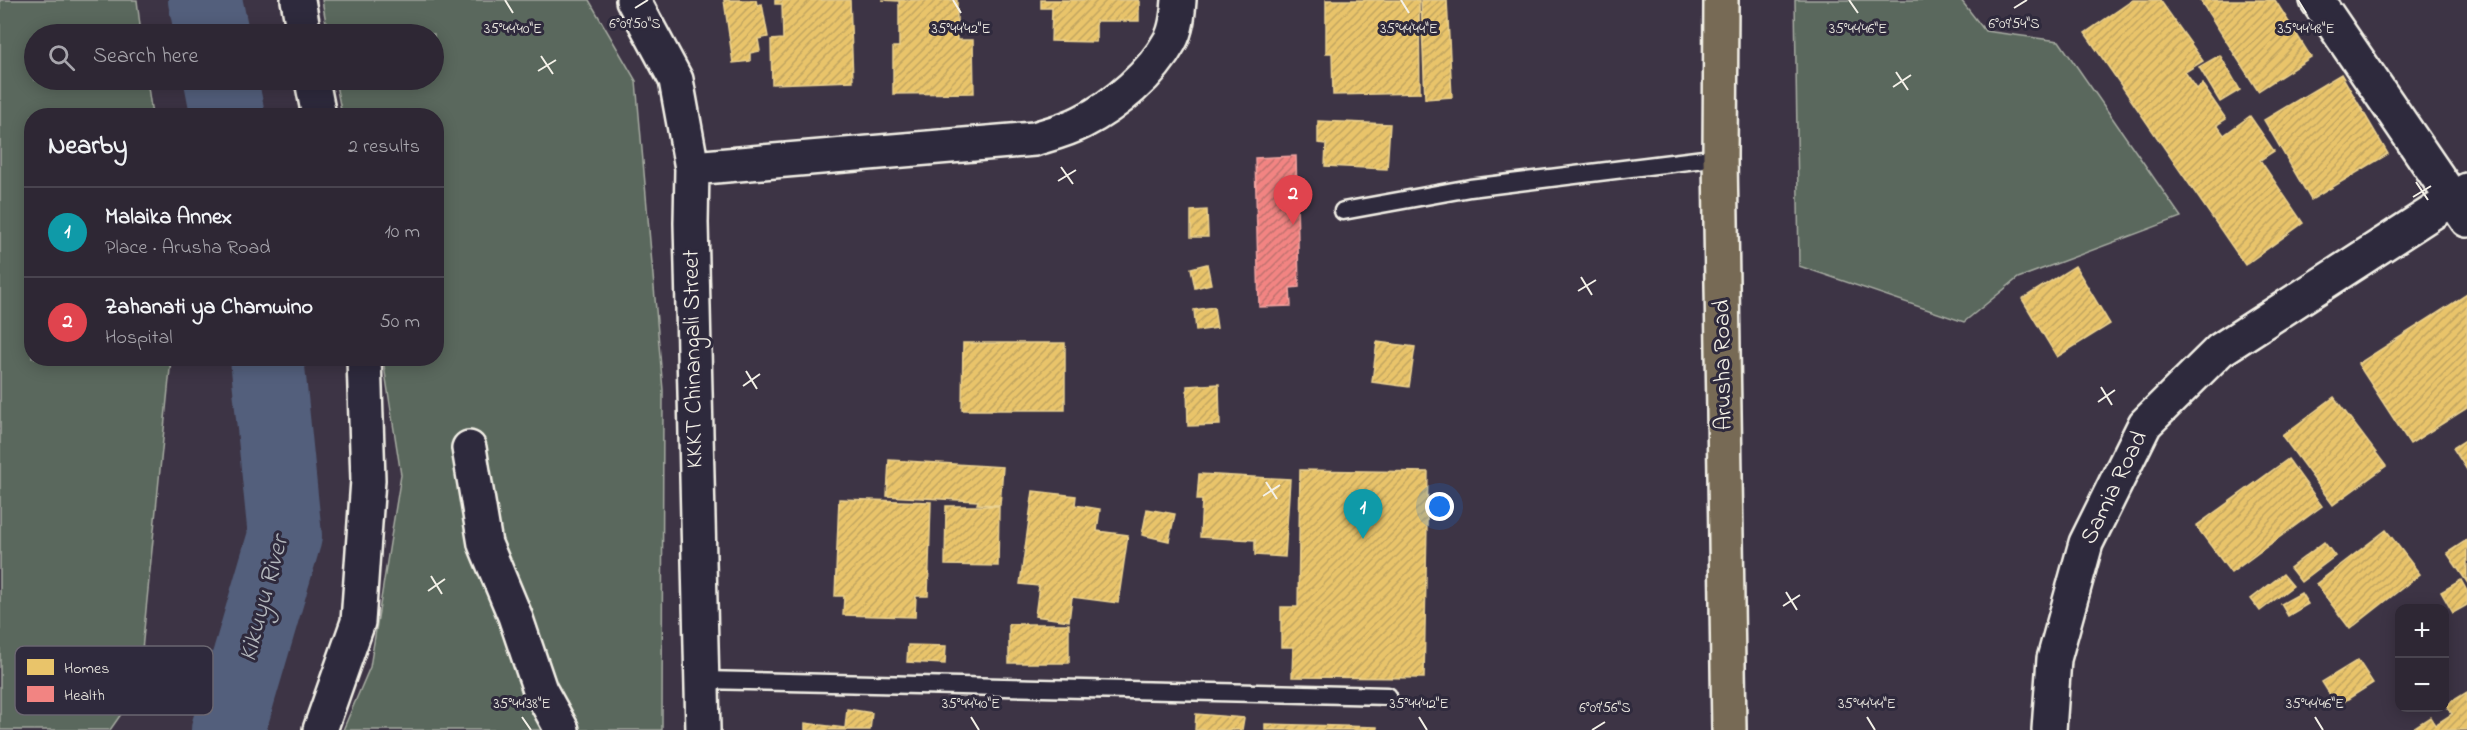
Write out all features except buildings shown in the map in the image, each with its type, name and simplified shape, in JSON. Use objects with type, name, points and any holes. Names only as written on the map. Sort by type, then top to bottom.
[{"type":"highway","name":"Arusha Road","points":[[1721,0],[1720,157],[1729,730]]},
{"type":"street","points":[[298,0],[302,24]]},
{"type":"street","name":"KKKT Chinangali Street","points":[[633,0],[676,80],[692,168],[691,223],[703,730]]},
{"type":"street","points":[[692,168],[1034,139],[1053,133],[1081,123],[1112,104],[1148,71],[1171,40],[1178,18],[1179,0]]},
{"type":"street","points":[[2317,0],[2462,203]]},
{"type":"street","points":[[314,90],[317,108]]},
{"type":"street","name":"Samia Road","points":[[2049,730],[2054,659],[2086,543],[2145,424],[2220,350],[2462,203]]},
{"type":"street","points":[[320,730],[358,622],[368,480],[364,366]]},
{"type":"street","points":[[469,448],[485,544],[515,616],[540,690],[562,730]]},
{"type":"lane","points":[[1343,211],[1470,188],[1720,157]]},
{"type":"lane","points":[[702,680],[1388,696]]},
{"type":"green space","points":[[0,0],[137,0],[140,24],[24,24],[24,90],[148,90],[151,108],[24,108],[24,366],[170,366],[142,646],[15,646],[15,715],[120,715],[110,730],[0,730]]},
{"type":"green space","points":[[322,0],[589,0],[636,81],[663,390],[662,730],[343,730],[370,667],[401,475],[384,366],[444,366],[444,108],[341,108],[337,90],[444,90],[444,24],[326,24]]},
{"type":"green space","points":[[1795,0],[1961,0],[1985,31],[2059,41],[2181,217],[2018,278],[1964,322],[1799,266]]},
{"type":"waterway","name":"Kikuyu River","points":[[205,0],[210,24]]},
{"type":"waterway","name":"Kikuyu River","points":[[223,90],[226,108]]},
{"type":"waterway","name":"Kikuyu River","points":[[228,730],[285,536],[268,366]]},
{"type":"place","name":"Zahanati ya Chamwino","points":[[1293,225]]},
{"type":"place","name":"Malaika Annex","points":[[1363,539]]}]
